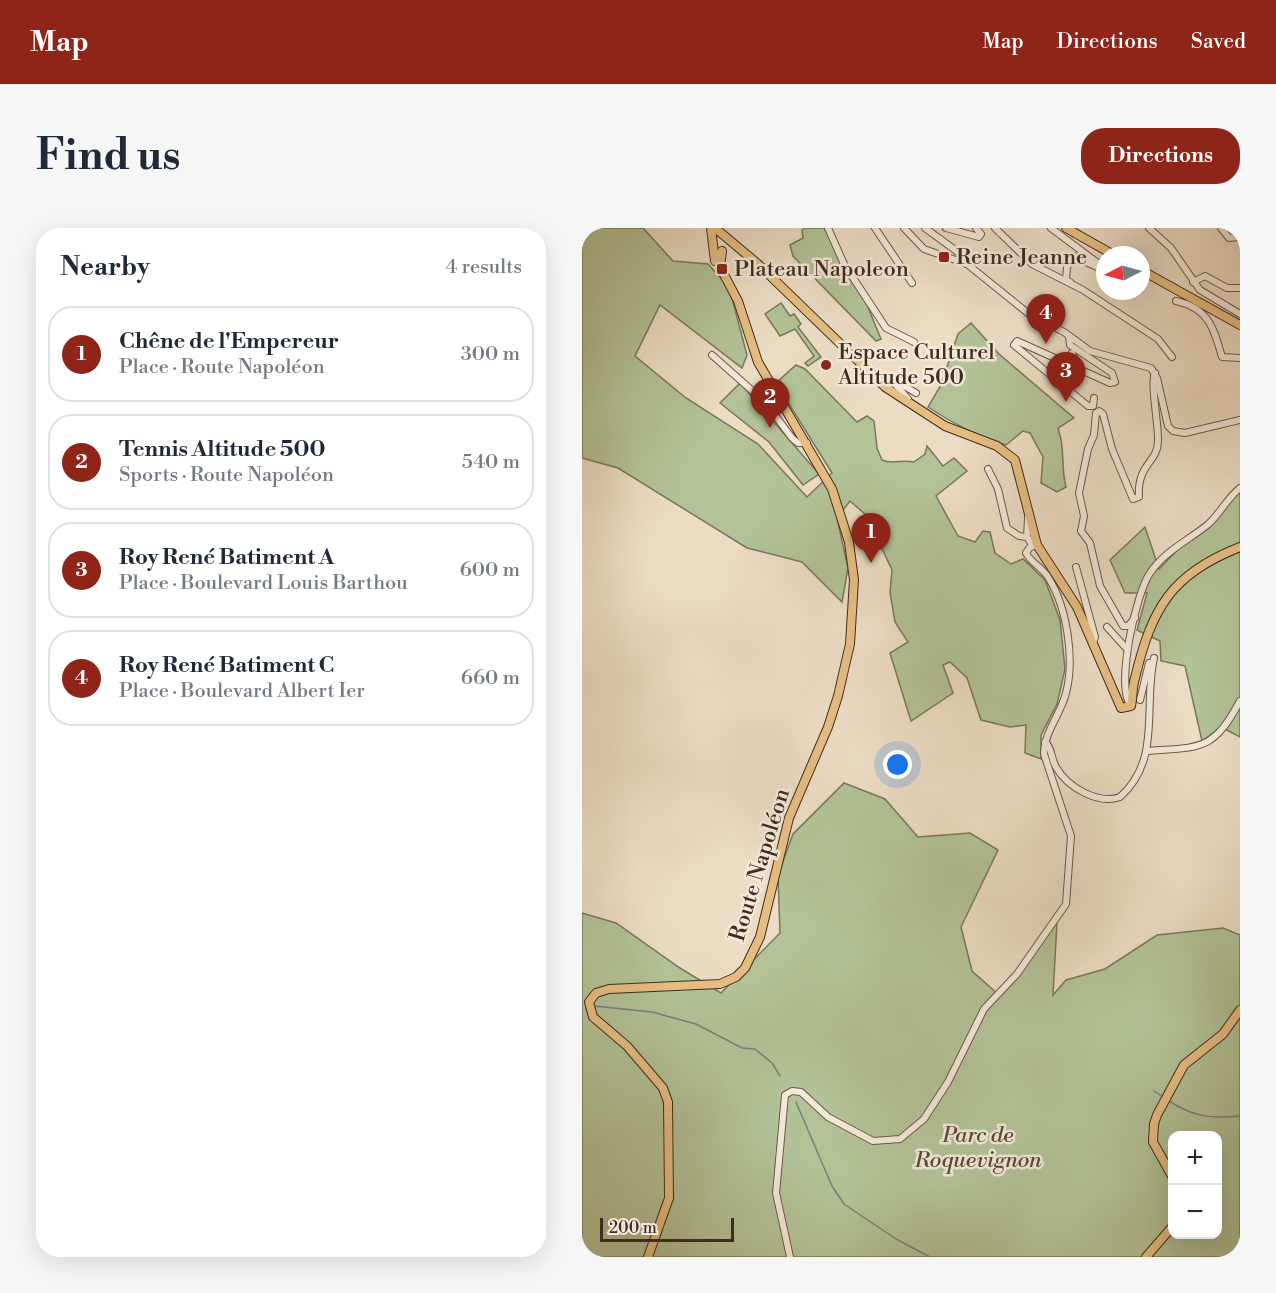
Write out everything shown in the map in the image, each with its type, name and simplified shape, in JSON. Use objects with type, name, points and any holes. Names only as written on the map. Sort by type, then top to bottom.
[{"type":"main road","points":[[1066,228],[1098,246]]},
{"type":"main road","points":[[717,234],[721,250],[734,248],[743,251]]},
{"type":"main road","points":[[717,234],[743,251],[878,381],[945,426],[997,446],[1010,455],[1019,468],[1035,546],[1077,607],[1119,706],[1123,709],[1131,706],[1137,670],[1158,612],[1168,594],[1195,569],[1240,547]]},
{"type":"main road","name":"Route Napoléon","points":[[648,1257],[669,1198],[668,1102],[659,1082],[627,1046],[593,1017],[589,1002],[596,993],[609,989],[726,982],[745,968],[757,946],[789,818],[828,727],[838,696],[852,620],[852,561],[844,521],[830,483],[758,362],[738,301],[718,267],[721,250],[717,234]]},
{"type":"main road","points":[[1150,275],[1240,325]]},
{"type":"main road","points":[[1168,1168],[1153,1142],[1154,1124],[1160,1109],[1184,1065],[1223,1034],[1240,1010]]},
{"type":"main road","points":[[1146,1257],[1168,1233]]},
{"type":"street","points":[[828,228],[844,264],[886,328],[914,342]]},
{"type":"street","points":[[875,228],[912,283]]},
{"type":"street","points":[[904,228],[912,239],[926,250],[967,264],[1029,314],[1070,336],[1090,351],[1143,364],[1155,373],[1168,426],[1173,431],[1185,433],[1240,420]]},
{"type":"street","points":[[925,228],[966,258],[967,264]]},
{"type":"street","points":[[935,237],[943,228],[979,237],[981,234],[976,228]]},
{"type":"street","points":[[995,228],[1032,264],[1083,290]]},
{"type":"street","points":[[1052,228],[1099,264],[1097,267],[1076,255],[1071,258],[1066,280],[1158,339],[1172,357]]},
{"type":"street","points":[[1149,228],[1171,248],[1193,282],[1204,293],[1240,314]]},
{"type":"street","points":[[1221,228],[1226,236],[1240,237]]},
{"type":"street","points":[[1193,282],[1205,276],[1227,288],[1240,288]]},
{"type":"street","points":[[1176,301],[1204,313],[1219,340],[1222,357],[1240,358]]},
{"type":"street","points":[[1070,336],[1070,345],[1112,373],[1115,382],[1110,383],[1017,341],[1014,343],[1015,348],[1021,354],[1088,406],[1093,406],[1094,398]]},
{"type":"street","points":[[1230,358],[1240,352]]},
{"type":"street","points":[[1072,353],[1078,368]]},
{"type":"street","points":[[712,355],[765,402],[792,438],[798,443],[807,443]]},
{"type":"street","points":[[1135,618],[1128,626],[1123,626],[1100,586],[1090,543],[1081,531],[1084,516],[1079,493],[1088,449],[1094,435],[1096,413],[1099,411],[1103,414],[1112,449],[1133,499],[1139,497],[1141,472],[1158,447],[1158,409],[1153,378],[1155,373]]},
{"type":"street","points":[[911,405],[889,377],[916,393]]},
{"type":"street","points":[[790,1257],[776,1193],[785,1095],[792,1091],[801,1092],[828,1117],[867,1139],[888,1142],[908,1135],[932,1108],[984,1010],[1017,974],[1063,912],[1069,883],[1071,836],[1046,762],[1046,742],[1065,699],[1069,668],[1063,615],[1047,576],[1028,557],[1027,550],[1035,546],[1027,537],[1019,536],[1007,528],[998,489],[988,469]]},
{"type":"street","points":[[1131,706],[1127,700],[1125,664],[1142,585],[1151,571],[1178,545],[1207,526],[1240,488]]},
{"type":"street","points":[[1027,537],[1029,514]]},
{"type":"street","points":[[1076,567],[1095,637],[1092,643]]},
{"type":"street","points":[[1107,627],[1127,649]]},
{"type":"street","points":[[1046,742],[1050,745],[1055,766],[1065,779],[1078,789],[1106,800],[1114,800],[1124,794],[1142,768],[1148,751],[1149,693],[1154,658],[1149,663],[1140,700]]},
{"type":"street","points":[[1148,751],[1187,748],[1220,734],[1240,700]]},
{"type":"green space","points":[[582,228],[643,228],[673,261],[708,264],[729,287],[747,355],[742,368],[660,305],[635,356],[686,398],[758,444],[807,497],[832,473],[776,383],[796,365],[805,369],[857,422],[867,416],[874,421],[877,448],[882,460],[914,462],[925,454],[927,446],[943,466],[954,458],[967,471],[936,496],[958,536],[975,542],[983,531],[990,532],[995,553],[1011,564],[1023,559],[1045,580],[1060,620],[1065,669],[1057,704],[1041,735],[1041,759],[1025,753],[1026,725],[1010,727],[981,720],[967,678],[950,662],[943,665],[953,693],[911,721],[890,653],[908,642],[895,622],[890,592],[892,570],[866,515],[850,501],[837,518],[848,568],[842,602],[802,562],[747,548],[618,468],[582,458]]},
{"type":"green space","points":[[824,228],[856,278],[881,339],[876,341],[793,256],[790,245],[803,238],[802,230]]},
{"type":"green space","points":[[781,303],[790,316],[794,314],[801,324],[798,327],[821,357],[808,366],[805,363],[814,356],[795,329],[780,336],[765,314]]},
{"type":"green space","points":[[971,323],[999,354],[1074,418],[1058,428],[1062,443],[1066,487],[1057,492],[1041,483],[1043,457],[1030,433],[1023,431],[1006,445],[966,429],[928,407],[941,385],[958,334]]},
{"type":"green space","points":[[740,383],[819,474],[803,485],[769,442],[720,403]]},
{"type":"green space","points":[[1240,490],[1240,737],[1221,727],[1202,741],[1185,666],[1161,661],[1160,641],[1137,630],[1147,593],[1125,593],[1110,560],[1145,527],[1159,569],[1186,541],[1209,526]]},
{"type":"green space","name":"Parc de Roquevignon","points":[[844,783],[885,799],[918,837],[970,833],[998,850],[961,927],[972,971],[999,995],[1057,922],[1053,995],[1066,980],[1105,969],[1157,935],[1223,928],[1240,935],[1240,1257],[582,1257],[582,913],[616,923],[680,968],[721,993],[780,933],[778,875],[793,834]]},
{"type":"waterway","points":[[594,1006],[652,1012],[696,1024],[742,1048],[755,1049],[772,1063],[780,1076]]},
{"type":"waterway","points":[[1154,1091],[1163,1097]]},
{"type":"waterway","points":[[1169,1101],[1187,1111],[1203,1116],[1240,1116]]},
{"type":"waterway","points":[[796,1102],[832,1186],[844,1204],[896,1239],[930,1257]]},
{"type":"place","name":"Reine Jeanne","points":[[944,257]]},
{"type":"place","name":"Plateau Napoleon","points":[[722,269]]},
{"type":"place","name":"Roy René Batiment C","points":[[1046,344]]},
{"type":"place","name":"Espace Culturel Altitude 500","points":[[826,365]]},
{"type":"place","name":"Roy René Batiment A","points":[[1066,402]]},
{"type":"place","name":"Tennis Altitude 500","points":[[770,428]]},
{"type":"place","name":"Chêne de l'Empereur","points":[[871,563]]}]
